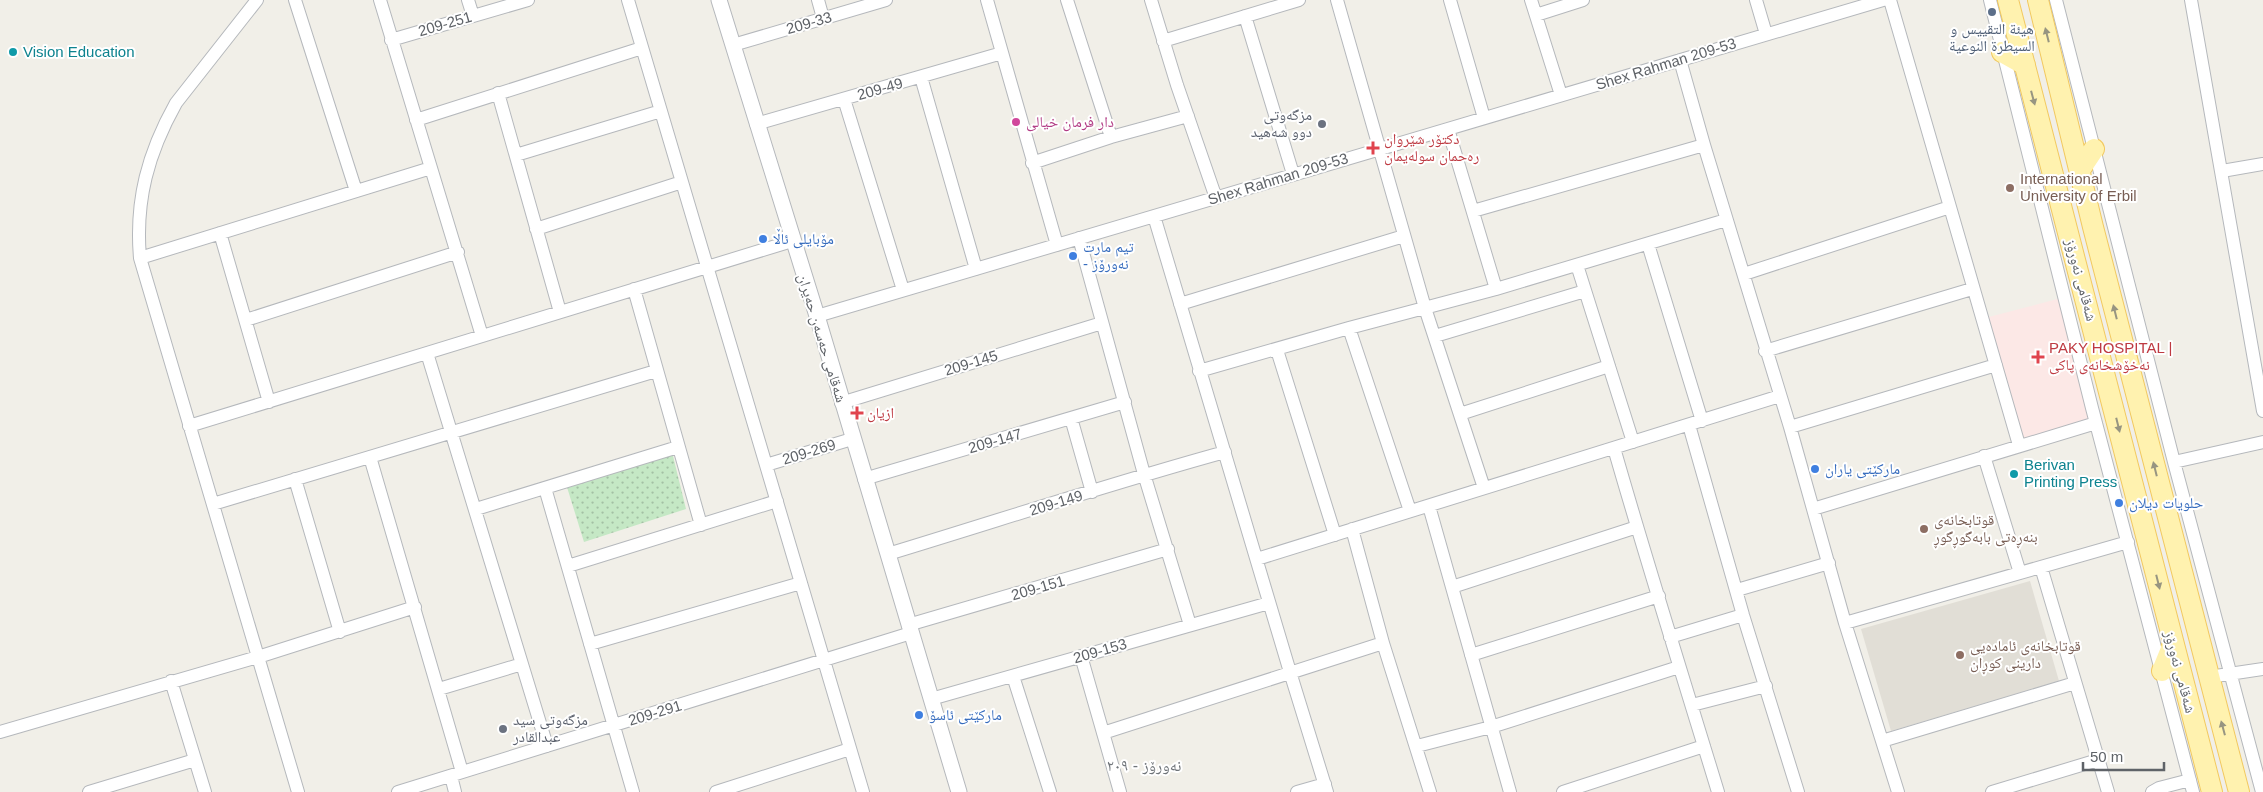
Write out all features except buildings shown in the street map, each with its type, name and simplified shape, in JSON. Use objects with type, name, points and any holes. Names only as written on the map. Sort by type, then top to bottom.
[{"type":"main road","name":"شەقامی نەورۆز","points":[[2008,0],[2212,792]]},
{"type":"main road","name":"شەقامی نەورۆز","points":[[2038,0],[2095,236],[2239,792]]},
{"type":"main road","points":[[2002,52],[2025,65]]},
{"type":"main road","points":[[2080,170],[2094,149]]},
{"type":"main road","points":[[2067,229],[2095,236]]},
{"type":"main road","points":[[2073,253],[2095,236]]},
{"type":"main road","points":[[2162,671],[2173,644]]},
{"type":"street","points":[[257,0],[176,103],[157,139],[145,173],[138,236],[140,258],[298,792]]},
{"type":"street","points":[[296,0],[356,191]]},
{"type":"street","points":[[380,0],[482,336]]},
{"type":"street","points":[[468,0],[473,16]]},
{"type":"street","name":"209-251","points":[[392,40],[528,0]]},
{"type":"street","points":[[628,0],[863,792]]},
{"type":"street","name":"شەقامی حەسەن حەیران","points":[[719,0],[792,241],[817,316],[841,403],[959,792]]},
{"type":"street","points":[[818,0],[823,18]]},
{"type":"street","name":"209-33","points":[[733,45],[886,0]]},
{"type":"street","points":[[987,0],[1032,163],[1057,245]]},
{"type":"street","points":[[1067,0],[1111,137]]},
{"type":"street","points":[[1151,0],[1216,198]]},
{"type":"street","points":[[1163,41],[1299,0]]},
{"type":"street","points":[[1337,0],[1425,308],[1436,336],[1484,488]]},
{"type":"street","points":[[1450,0],[1484,118]]},
{"type":"street","points":[[1531,0],[1561,95]]},
{"type":"street","points":[[1536,16],[1583,0]]},
{"type":"street","points":[[1756,0],[1766,34]]},
{"type":"street","points":[[1837,0],[1840,13]]},
{"type":"street","name":"Shex Rahman 209-53","points":[[817,316],[1883,0]]},
{"type":"street","points":[[1890,0],[2018,445]]},
{"type":"street","points":[[1990,0],[2092,408],[2191,786],[2159,788],[2152,792]]},
{"type":"street","points":[[2056,0],[2174,462],[2262,792]]},
{"type":"street","points":[[2191,0],[2263,411]]},
{"type":"street","points":[[1245,16],[1293,174]]},
{"type":"street","points":[[416,120],[642,48]]},
{"type":"street","name":"209-49","points":[[756,124],[1002,53]]},
{"type":"street","points":[[1680,60],[1765,351],[1790,428],[1845,623],[1898,792]]},
{"type":"street","points":[[921,77],[976,269]]},
{"type":"street","points":[[498,93],[560,312]]},
{"type":"street","points":[[844,99],[903,290]]},
{"type":"street","points":[[516,155],[661,111]]},
{"type":"street","points":[[1032,163],[1111,137],[1188,116]]},
{"type":"street","points":[[1448,129],[1496,289]]},
{"type":"street","points":[[1473,211],[1704,145]]},
{"type":"street","points":[[2222,171],[2263,164]]},
{"type":"street","points":[[140,258],[431,168]]},
{"type":"street","points":[[536,229],[682,182]]},
{"type":"street","points":[[1744,274],[1950,207]]},
{"type":"street","points":[[1154,216],[1199,371],[1326,788],[1297,792]]},
{"type":"street","points":[[1199,371],[1349,328],[1496,289],[1726,220]]},
{"type":"street","points":[[220,233],[268,402]]},
{"type":"street","points":[[1180,304],[1404,236]]},
{"type":"street","points":[[1079,238],[1144,474],[1190,626]]},
{"type":"street","points":[[189,426],[792,241]]},
{"type":"street","points":[[1648,244],[1702,421]]},
{"type":"street","points":[[246,320],[458,252]]},
{"type":"street","points":[[1577,265],[1633,442]]},
{"type":"street","points":[[634,289],[701,525]]},
{"type":"street","points":[[1765,351],[1972,289]]},
{"type":"street","points":[[1436,336],[1585,291]]},
{"type":"street","name":"209-145","points":[[841,403],[1102,323]]},
{"type":"street","points":[[1349,328],[1410,511]]},
{"type":"street","points":[[1277,350],[1335,535]]},
{"type":"street","points":[[428,353],[547,746]]},
{"type":"street","points":[[1790,428],[1996,365]]},
{"type":"street","points":[[1460,414],[1609,366]]},
{"type":"street","points":[[213,504],[656,371]]},
{"type":"street","points":[[1257,559],[1780,396]]},
{"type":"street","name":"209-147","points":[[864,479],[1125,402]]},
{"type":"street","points":[[2092,408],[2113,403]]},
{"type":"street","points":[[1071,418],[1092,492]]},
{"type":"street","points":[[1812,509],[2018,445],[2096,423]]},
{"type":"street","points":[[1689,425],[1798,792]]},
{"type":"street","name":"209-269","points":[[766,465],[852,439]]},
{"type":"street","points":[[2174,462],[2263,442]]},
{"type":"street","points":[[476,509],[678,446]]},
{"type":"street","points":[[1614,448],[1718,792]]},
{"type":"street","name":"209-149","points":[[888,554],[1092,492],[1144,474],[1225,452]]},
{"type":"street","points":[[1984,456],[2020,573]]},
{"type":"street","points":[[370,457],[439,689],[457,774],[455,792]]},
{"type":"street","points":[[295,479],[340,632]]},
{"type":"street","points":[[545,488],[633,792]]},
{"type":"street","points":[[568,566],[777,501]]},
{"type":"street","points":[[1429,506],[1510,792]]},
{"type":"street","points":[[1452,587],[1637,527]]},
{"type":"street","points":[[1352,529],[1383,643],[1430,792]]},
{"type":"street","points":[[1845,623],[2128,542]]},
{"type":"street","name":"209-151","points":[[910,629],[1168,549]]},
{"type":"street","points":[[1737,590],[1828,563]]},
{"type":"street","points":[[2041,567],[2108,792]]},
{"type":"street","points":[[590,644],[801,583]]},
{"type":"street","points":[[1471,655],[1659,596]]},
{"type":"street","name":"209-153","points":[[931,699],[1269,603]]},
{"type":"street","points":[[0,732],[258,657],[415,607]]},
{"type":"street","points":[[1670,637],[1744,615]]},
{"type":"street","name":"209-291","points":[[398,792],[824,660],[910,629]]},
{"type":"street","points":[[1103,733],[1383,643]]},
{"type":"street","points":[[1081,656],[1120,792]]},
{"type":"street","points":[[439,689],[522,664]]},
{"type":"street","points":[[1417,746],[1491,727],[1679,667]]},
{"type":"street","points":[[2209,677],[2263,669]]},
{"type":"street","points":[[1013,676],[1050,792]]},
{"type":"street","points":[[171,681],[205,792]]},
{"type":"street","points":[[1882,741],[2075,683]]},
{"type":"street","points":[[1692,705],[1766,686]]},
{"type":"street","points":[[1563,792],[1704,746]]},
{"type":"street","points":[[716,792],[850,749]]},
{"type":"street","points":[[89,792],[195,760]]},
{"type":"street","points":[[1992,792],[2098,760]]},
{"type":"shaded area","name":"PAKY HOSPITAL | نەخۆشخانەی پاکی","points":[[2065,297],[2096,418],[2021,440],[1985,318]]},
{"type":"shaded area","name":"قوتابخانەی ئامادەیی دارینی کوڕان","points":[[2030,581],[2059,681],[1891,731],[1861,629]]},
{"type":"green space","points":[[672,452],[686,509],[584,542],[566,484]]},
{"type":"place","name":"هيئة التقييس و السيطرة النوعية","points":[[1992,12]]},
{"type":"place","name":"Vision Education","points":[[13,52]]},
{"type":"place","name":"دار فرمان خیالی","points":[[1016,122]]},
{"type":"place","name":"مزگەوتی دوو شەهید","points":[[1322,124]]},
{"type":"place","name":"دکتۆر شێروان رەحمان سولەیمان","points":[[1373,148]]},
{"type":"place","name":"International University of Erbil","points":[[2010,188]]},
{"type":"place","name":"مۆبایلی ئاڵا","points":[[763,239]]},
{"type":"place","name":"تیم مارت - نەورۆز","points":[[1073,256]]},
{"type":"place","name":"PAKY HOSPITAL | نەخۆشخانەی پاکی","points":[[2038,357]]},
{"type":"place","name":"ازيان","points":[[857,413]]},
{"type":"place","name":"مارکێتی یاران","points":[[1815,469]]},
{"type":"place","name":"Berivan Printing Press","points":[[2014,474]]},
{"type":"place","name":"حلويات ديلان","points":[[2119,503]]},
{"type":"place","name":"قوتابخانەی بنەڕەتی بابەگوڕگوڕ","points":[[1924,529]]},
{"type":"place","name":"قوتابخانەی ئامادەیی دارینی کوڕان","points":[[1960,655]]},
{"type":"place","name":"مارکێتی ئاسۆ","points":[[919,715]]},
{"type":"place","name":"مزگەوتی سید عبدالقادر","points":[[503,729]]},
{"type":"district","name":"نەورۆز - ٢٠٩","points":[[1144,765]]}]
